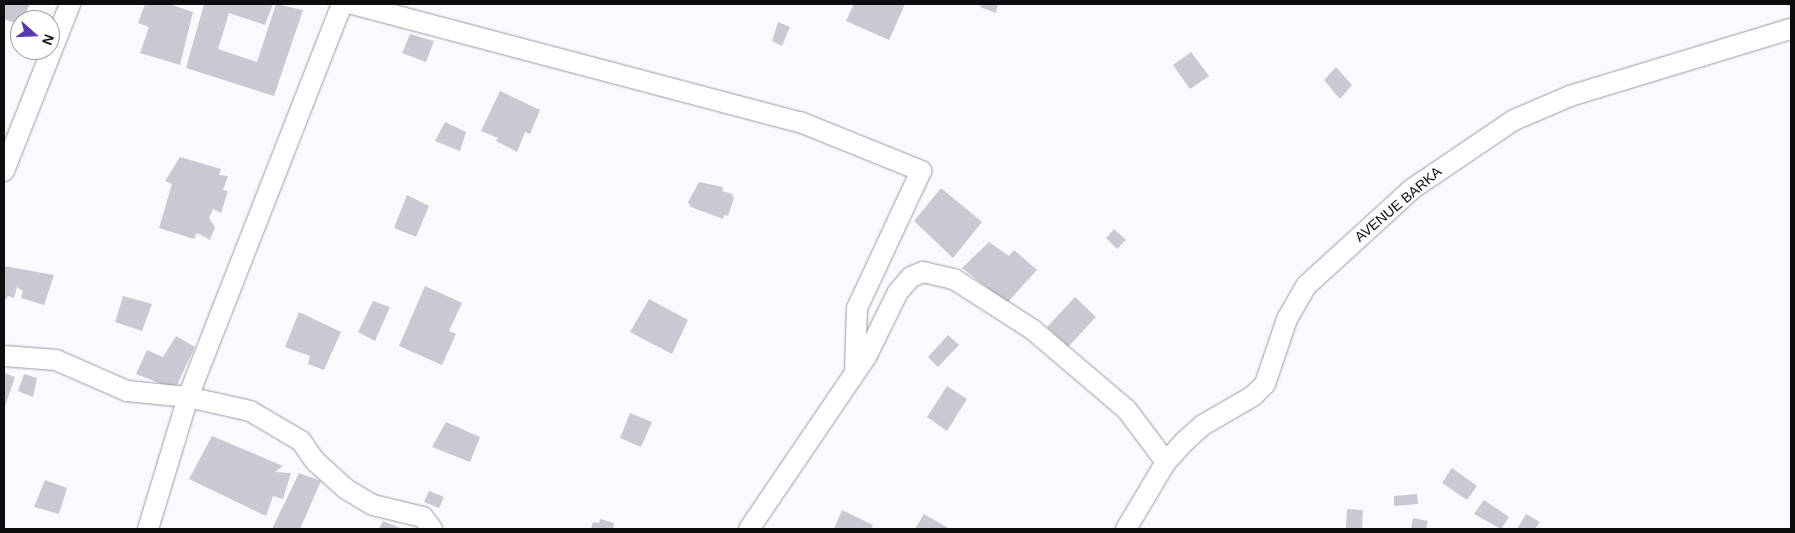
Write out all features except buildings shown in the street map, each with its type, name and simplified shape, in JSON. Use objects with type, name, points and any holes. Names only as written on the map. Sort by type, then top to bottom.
[{"type":"street","points":[[4,171],[70,4]]},
{"type":"street","points":[[148,529],[188,397],[342,4]]},
{"type":"street","points":[[352,4],[800,122],[921,171],[857,308],[855,373]]},
{"type":"street","name":"AVENUE BARKA","points":[[1126,529],[1166,462],[1203,425],[1254,396],[1265,384],[1287,319],[1307,285],[1372,222],[1462,152],[1514,120],[1570,96],[1791,29]]},
{"type":"street","points":[[749,529],[855,373],[898,292],[911,278],[936,272],[954,279],[1033,330],[1093,378],[1127,410],[1166,462]]},
{"type":"street","points":[[4,356],[40,356],[127,391],[219,402],[277,424],[301,440],[315,461],[346,489],[374,505],[423,517],[432,529]]}]
